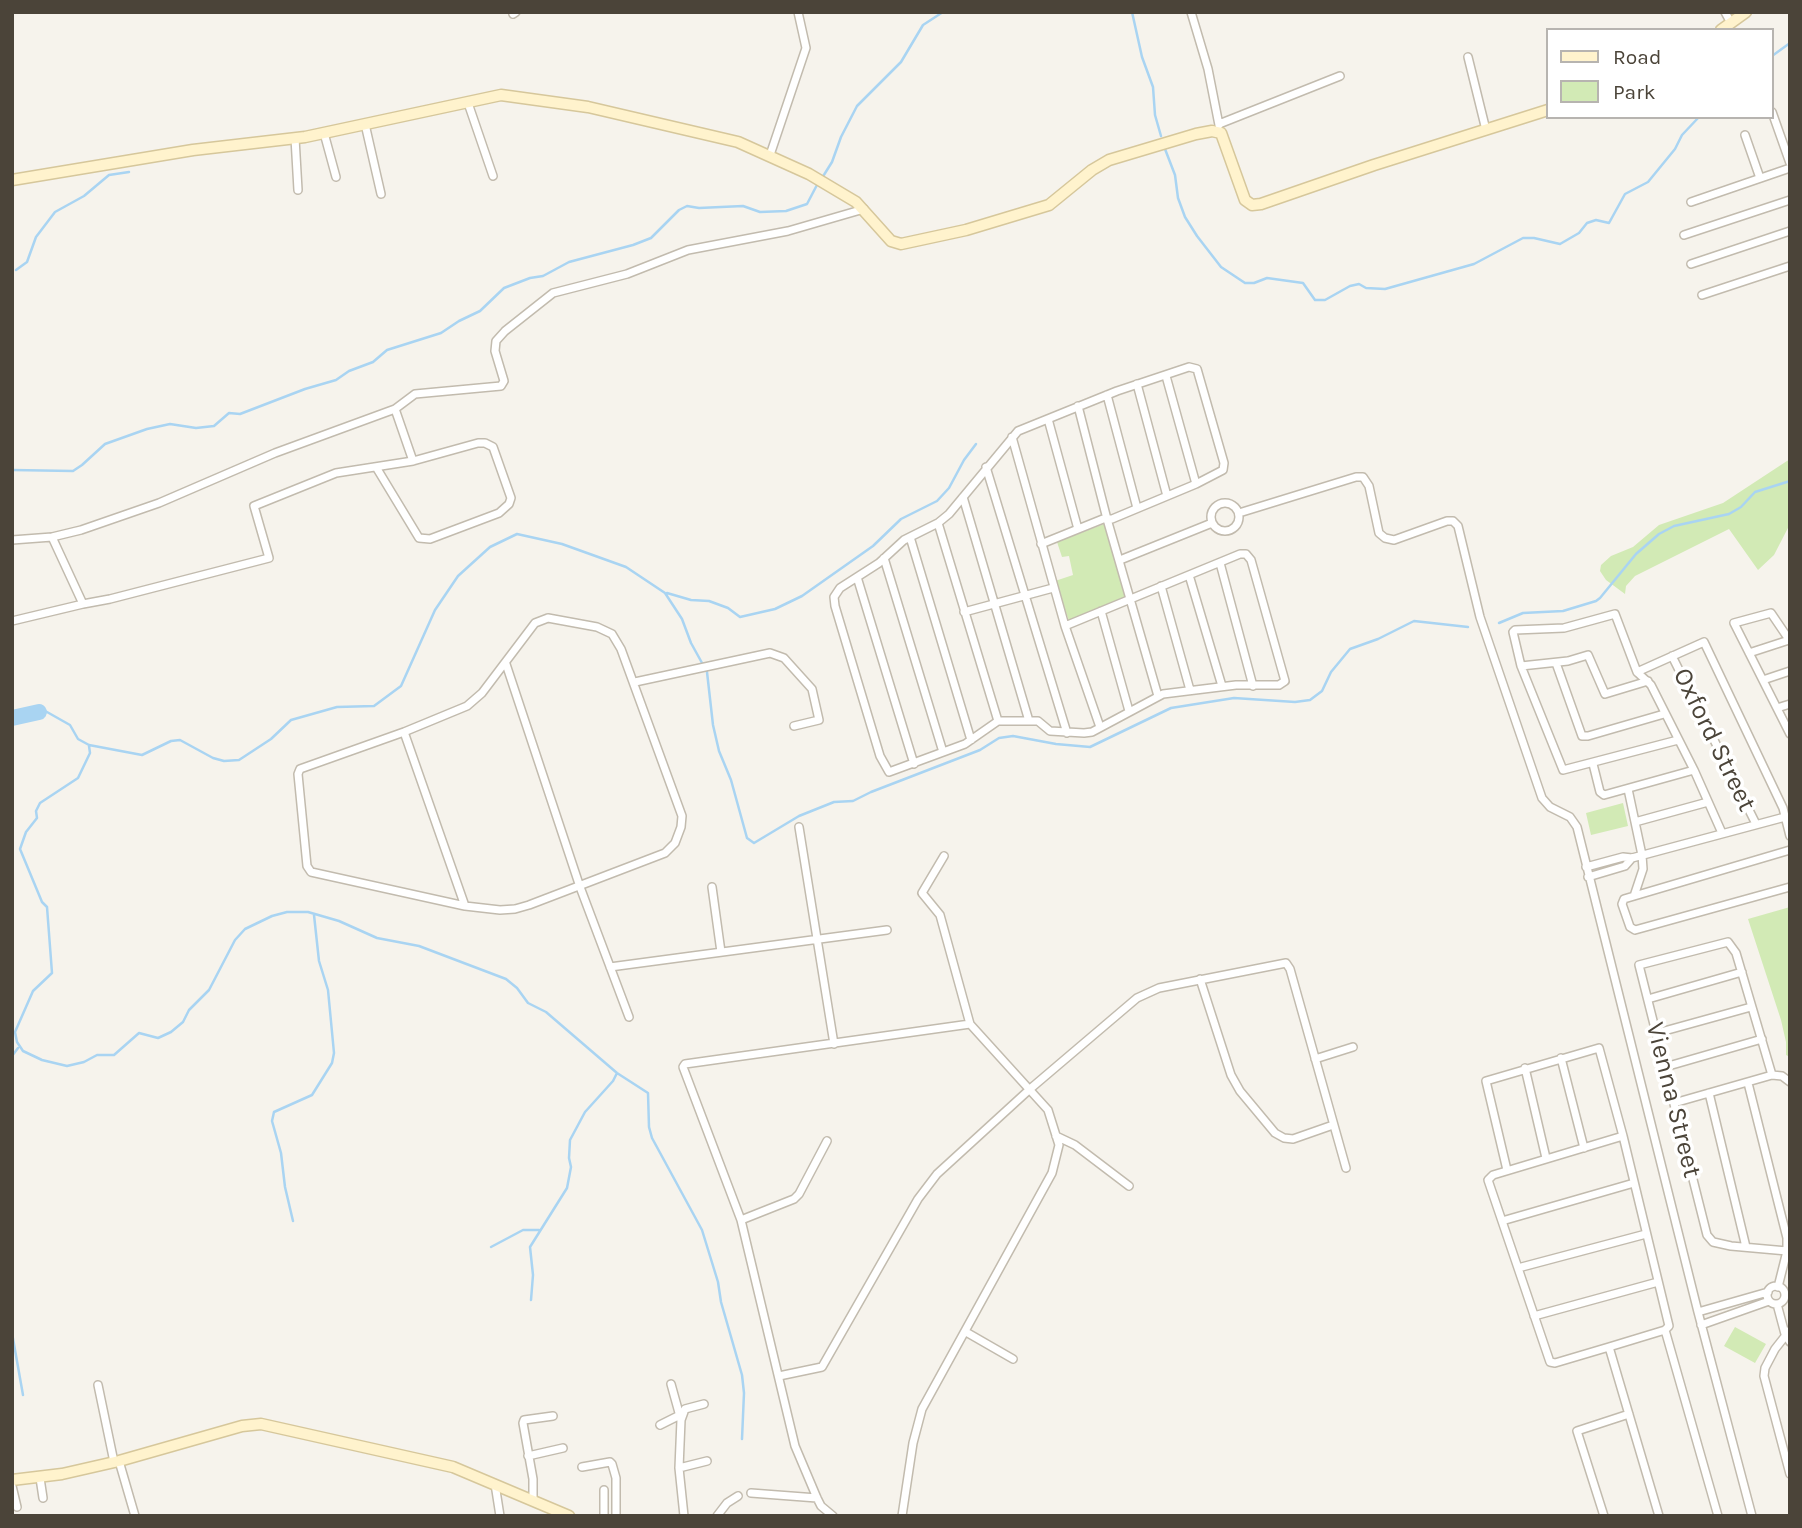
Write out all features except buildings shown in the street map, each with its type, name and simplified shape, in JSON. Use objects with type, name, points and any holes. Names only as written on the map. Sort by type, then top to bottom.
[{"type":"street","points":[[770,155],[806,48],[798,12]]},
{"type":"street","points":[[1191,12],[1208,69],[1220,128],[1245,200],[1252,205],[1546,111]]},
{"type":"street","points":[[1725,12],[1731,23]]},
{"type":"street","points":[[1724,28],[1746,12]]},
{"type":"street","points":[[1468,57],[1486,130]]},
{"type":"street","points":[[12,180],[193,150],[295,138],[501,96],[588,107],[738,142],[770,155],[831,187],[864,209],[891,241],[901,244],[966,230],[1049,205],[1092,170],[1109,160],[1212,131],[1340,76]]},
{"type":"street","points":[[468,103],[493,176]]},
{"type":"street","points":[[1691,202],[1790,166],[1774,118]]},
{"type":"street","points":[[365,124],[381,194]]},
{"type":"street","points":[[324,133],[336,177]]},
{"type":"street","points":[[1745,135],[1760,178]]},
{"type":"street","points":[[295,138],[298,190]]},
{"type":"street","points":[[1684,235],[1790,200]]},
{"type":"street","points":[[12,540],[52,537],[81,530],[159,503],[275,453],[396,409],[415,394],[501,386],[505,382],[495,351],[496,341],[553,293],[627,275],[688,250],[788,231],[864,209]]},
{"type":"street","points":[[1691,264],[1790,231]]},
{"type":"street","points":[[1702,295],[1790,266]]},
{"type":"street","points":[[1041,544],[1167,496],[1223,470],[1224,463],[1201,378],[1196,369],[1189,367],[1137,384],[1021,429],[938,523],[910,537],[840,588],[834,597],[876,743],[887,771],[893,772],[971,740],[998,721],[1041,722],[1050,730],[1067,733],[1092,732],[1158,696],[1222,686],[1279,685],[1285,681],[1251,560],[1246,554],[1240,554],[1065,626]]},
{"type":"street","points":[[1166,376],[1196,484]]},
{"type":"street","points":[[1137,384],[1167,496]]},
{"type":"street","points":[[1107,395],[1137,508]]},
{"type":"street","points":[[1078,406],[1158,696]]},
{"type":"street","points":[[396,409],[413,461]]},
{"type":"street","points":[[1048,419],[1078,529]]},
{"type":"street","points":[[1012,437],[1065,626],[1100,727]]},
{"type":"street","points":[[12,621],[269,558],[254,506],[336,473],[413,461],[485,443],[493,447],[512,498],[499,513],[430,539],[419,538],[376,467]]},
{"type":"street","points":[[986,467],[1067,733]]},
{"type":"street","points":[[1239,513],[1331,484],[1363,477],[1369,486],[1379,533],[1385,538],[1394,540],[1447,521],[1453,521],[1458,526],[1480,617],[1542,798],[1550,807],[1565,813],[1573,822],[1752,1516]]},
{"type":"street","points":[[963,497],[1029,721]]},
{"type":"street","points":[[1220,503],[1229,503],[1239,513],[1238,525],[1232,530],[1220,531],[1212,523],[1213,509],[1220,503]]},
{"type":"street","points":[[938,523],[998,721]]},
{"type":"street","points":[[1119,560],[1212,523]]},
{"type":"street","points":[[52,537],[83,604]]},
{"type":"street","points":[[910,537],[971,740]]},
{"type":"street","points":[[884,558],[943,752]]},
{"type":"street","points":[[1220,563],[1253,686]]},
{"type":"street","points":[[1189,575],[1222,686]]},
{"type":"street","points":[[857,577],[914,764]]},
{"type":"street","points":[[1161,586],[1190,690]]},
{"type":"street","points":[[964,612],[1054,588]]},
{"type":"street","points":[[1101,611],[1129,711]]},
{"type":"street","points":[[1749,653],[1789,641],[1771,613],[1734,623],[1749,653],[1763,680],[1790,734]]},
{"type":"street","points":[[1678,740],[1567,771],[1561,768],[1521,666],[1514,630],[1563,628],[1615,614],[1637,673],[1648,681],[1694,770],[1722,833]]},
{"type":"street","points":[[548,618],[597,627],[612,634],[635,682],[682,816],[675,843],[665,853],[580,887],[515,909],[466,906],[310,872],[307,866],[298,774],[300,769],[467,706],[482,693],[506,664],[535,623],[548,618]]},
{"type":"street","points":[[1637,673],[1704,642],[1756,750],[1785,817],[1790,836]]},
{"type":"street","points":[[635,682],[770,653],[783,658],[812,689],[819,720],[794,726]]},
{"type":"street","points":[[1521,666],[1556,663],[1588,655],[1605,694],[1648,681]]},
{"type":"street","name":"Oxford Street","points":[[1672,656],[1756,824]]},
{"type":"street","points":[[1556,663],[1582,736],[1664,714]]},
{"type":"street","points":[[506,664],[580,887],[629,1017]]},
{"type":"street","points":[[1763,680],[1790,671]]},
{"type":"street","points":[[1777,708],[1790,704]]},
{"type":"street","points":[[404,732],[466,906]]},
{"type":"street","points":[[1593,764],[1601,795],[1694,770]]},
{"type":"street","points":[[1628,789],[1643,869],[1634,896]]},
{"type":"street","points":[[1635,822],[1708,802]]},
{"type":"street","points":[[1586,867],[1623,857],[1632,858],[1785,817]]},
{"type":"street","points":[[799,827],[834,1044]]},
{"type":"street","points":[[1790,850],[1624,899],[1622,904],[1629,927],[1633,930],[1790,887]]},
{"type":"street","points":[[902,1516],[909,1464],[921,1413],[1052,1173],[1059,1145],[1048,1111],[970,1024],[940,915],[922,893],[944,856]]},
{"type":"street","points":[[1588,877],[1625,866],[1632,858]]},
{"type":"street","points":[[712,887],[721,952]]},
{"type":"street","points":[[610,967],[887,930]]},
{"type":"street","name":"Vienna Street","points":[[1742,972],[1735,950],[1725,941],[1639,964],[1707,1235],[1713,1242],[1746,1247]]},
{"type":"street","points":[[779,1377],[822,1367],[918,1199],[937,1174],[1030,1089],[1137,998],[1159,988],[1286,963],[1290,969],[1346,1168]]},
{"type":"street","points":[[1648,999],[1742,972],[1772,1075]]},
{"type":"street","points":[[1200,979],[1231,1075],[1240,1091],[1275,1133],[1293,1139],[1333,1125]]},
{"type":"street","points":[[1657,1033],[1751,1007]]},
{"type":"street","points":[[833,1516],[817,1499],[795,1446],[741,1220],[683,1067],[685,1064],[970,1024]]},
{"type":"street","points":[[1665,1067],[1762,1039]]},
{"type":"street","points":[[1315,1059],[1353,1047]]},
{"type":"street","points":[[1507,1170],[1485,1083],[1489,1078],[1594,1048],[1600,1049],[1623,1136],[1669,1324],[1665,1329],[1609,1347],[1552,1363],[1488,1180],[1490,1176],[1507,1170],[1623,1136]]},
{"type":"street","points":[[1561,1058],[1584,1147]]},
{"type":"street","points":[[1525,1068],[1546,1158]]},
{"type":"street","points":[[1674,1103],[1772,1075],[1783,1076],[1790,1082]]},
{"type":"street","points":[[1748,1083],[1789,1237],[1778,1287]]},
{"type":"street","points":[[1709,1093],[1746,1247],[1787,1251]]},
{"type":"street","points":[[1056,1136],[1075,1145],[1129,1186]]},
{"type":"street","points":[[741,1220],[794,1199],[827,1141]]},
{"type":"street","points":[[1502,1221],[1634,1183]]},
{"type":"street","points":[[1518,1268],[1646,1234]]},
{"type":"street","points":[[1534,1316],[1658,1282]]},
{"type":"street","points":[[1698,1312],[1768,1292],[1772,1287],[1778,1287],[1784,1296],[1782,1301],[1736,1312],[1702,1325]]},
{"type":"street","points":[[1768,1292],[1790,1342]]},
{"type":"street","points":[[1732,1301],[1736,1312]]},
{"type":"street","points":[[1713,1307],[1717,1320]]},
{"type":"street","points":[[1665,1329],[1718,1516]]},
{"type":"street","points":[[965,1332],[1013,1359]]},
{"type":"street","points":[[1787,1332],[1765,1368],[1764,1376],[1790,1474]]},
{"type":"street","points":[[1609,1347],[1659,1516]]},
{"type":"street","points":[[671,1384],[680,1418],[679,1468],[684,1516]]},
{"type":"street","points":[[98,1385],[116,1462],[135,1516]]},
{"type":"street","points":[[660,1425],[680,1418],[685,1409],[704,1404]]},
{"type":"street","points":[[1604,1516],[1577,1432],[1629,1414]]},
{"type":"street","points":[[533,1500],[533,1479],[523,1430],[524,1420],[553,1416]]},
{"type":"street","points":[[12,1480],[40,1478],[116,1462],[204,1436],[261,1423],[453,1467],[569,1516]]},
{"type":"street","points":[[528,1456],[563,1448]]},
{"type":"street","points":[[679,1468],[707,1461]]},
{"type":"street","points":[[582,1467],[610,1462],[612,1464],[616,1478],[616,1516]]},
{"type":"street","points":[[40,1478],[43,1498]]},
{"type":"street","points":[[495,1484],[500,1516]]},
{"type":"street","points":[[12,1486],[17,1507]]},
{"type":"street","points":[[604,1490],[604,1516]]},
{"type":"street","points":[[751,1493],[817,1499]]},
{"type":"street","points":[[717,1516],[727,1503],[738,1496]]},
{"type":"green space","points":[[1790,459],[1790,524],[1774,555],[1758,570],[1729,529],[1635,576],[1626,586],[1625,594],[1606,580],[1600,571],[1601,565],[1611,556],[1633,547],[1659,525],[1723,503]]},
{"type":"green space","points":[[1104,524],[1127,596],[1069,621],[1055,581],[1073,575],[1069,556],[1062,557],[1057,542]]},
{"type":"green space","points":[[1623,803],[1628,826],[1591,835],[1586,813]]},
{"type":"green space","points":[[1790,907],[1790,1057],[1786,1055],[1781,1020],[1748,919]]},
{"type":"green space","points":[[1735,1327],[1766,1344],[1755,1363],[1724,1346]]},
{"type":"waterway","points":[[822,178],[857,106],[901,62],[923,25],[943,12]]},
{"type":"waterway","points":[[1132,12],[1142,57],[1153,87],[1155,115],[1161,136]]},
{"type":"waterway","points":[[1774,55],[1790,43]]},
{"type":"waterway","points":[[1165,149],[1175,175],[1178,198],[1185,217],[1221,267],[1245,283],[1267,278],[1303,283],[1315,300],[1325,300],[1350,286],[1359,284],[1366,288],[1385,289],[1474,264],[1523,238],[1560,244],[1579,233],[1587,223],[1596,220],[1609,223],[1625,194],[1648,182],[1697,119]]},
{"type":"waterway","points":[[16,270],[27,262],[36,237],[55,212],[84,196],[109,175],[129,172]]},
{"type":"waterway","points":[[12,470],[73,471],[105,444],[147,429],[170,424],[196,428],[214,426],[229,413],[240,414],[336,380],[349,371],[373,362],[387,350],[441,333],[480,311],[504,288],[543,276],[569,262],[651,238],[679,210],[687,206],[743,206],[760,212],[786,211],[807,204],[818,183]]},
{"type":"waterway","points":[[667,593],[691,600],[709,601],[728,608],[740,617],[775,609],[802,596],[873,546],[901,519],[937,501],[949,488],[976,444]]},
{"type":"waterway","points":[[1499,623],[1523,613],[1563,611],[1596,601],[1636,554],[1659,534],[1674,526],[1729,514],[1741,507],[1755,492],[1790,481]]},
{"type":"waterway","points":[[39,712],[47,712],[70,725],[78,739],[89,745],[142,755],[171,741],[180,740],[213,758],[224,761],[239,760],[271,739],[291,720],[337,707],[374,706],[401,686],[435,610],[458,576],[490,547],[517,534],[562,544],[626,567],[665,593],[682,619],[707,672],[719,751],[731,780],[747,838],[754,843],[799,816],[834,802],[853,801],[980,750],[999,738],[1013,736],[1090,747],[1171,708],[1234,698],[1295,702],[1310,700],[1322,691],[1331,672],[1350,649],[1414,621],[1468,627]]},
{"type":"waterway","points":[[12,718],[39,712]]},
{"type":"waterway","points":[[89,746],[90,753],[78,778],[40,803],[36,811],[37,818],[26,832],[20,849],[42,902],[47,907],[52,973],[33,991],[15,1032],[23,1051],[42,1060],[67,1066],[97,1055],[114,1055],[139,1033],[158,1038],[171,1032],[183,1022],[189,1010],[209,990],[235,940],[245,929],[287,912],[308,912],[339,921],[377,938],[419,946],[506,979],[528,1003],[546,1012],[617,1073],[648,1093],[652,1138],[702,1230],[718,1282],[742,1375],[742,1439]]},
{"type":"waterway","points":[[293,1221],[281,1153],[272,1121],[274,1112],[312,1095],[332,1063],[334,1053],[328,990],[319,961],[314,915]]},
{"type":"waterway","points":[[12,1056],[18,1048]]},
{"type":"waterway","points":[[531,1300],[533,1275],[530,1247],[567,1188],[571,1167],[570,1140],[585,1112],[617,1073]]},
{"type":"waterway","points":[[491,1247],[523,1230],[539,1230]]},
{"type":"waterway","points":[[12,1333],[23,1395]]}]
